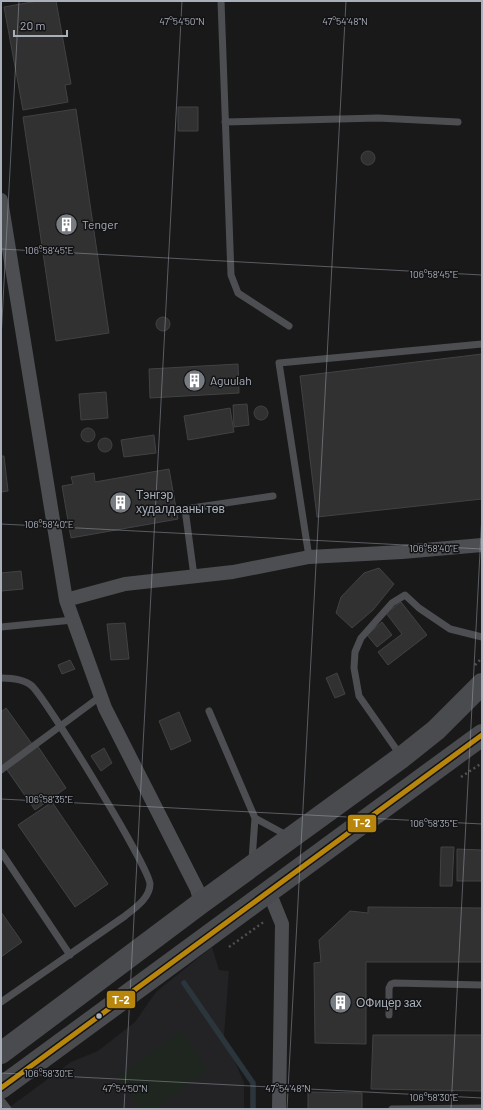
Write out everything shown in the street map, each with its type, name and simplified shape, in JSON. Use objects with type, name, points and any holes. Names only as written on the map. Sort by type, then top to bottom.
[{"type":"highway","points":[[1,1053],[201,903],[402,757],[436,730],[482,684]]},
{"type":"highway","points":[[1,1088],[482,735]]},
{"type":"street","points":[[1,200],[66,600],[101,696],[197,889],[201,903]]},
{"type":"street","points":[[66,600],[125,584],[233,572],[308,557],[402,552],[482,545]]},
{"type":"street","points":[[269,892],[282,924],[279,1109]]},
{"type":"lane","points":[[221,1],[231,275],[238,293],[289,326]]},
{"type":"lane","points":[[225,122],[378,118],[458,122]]},
{"type":"lane","points":[[308,557],[279,363],[482,344]]},
{"type":"lane","points":[[194,576],[185,509],[274,496]]},
{"type":"lane","points":[[402,757],[359,696],[354,668],[355,652],[361,638],[392,603],[405,595],[419,608],[450,629],[482,636]]},
{"type":"lane","points":[[1,627],[73,620]]},
{"type":"lane","points":[[1,678],[18,679],[32,686],[60,726],[136,852],[148,876],[150,884],[148,892],[138,905],[70,956],[1,1002]]},
{"type":"lane","points":[[1,770],[101,696]]},
{"type":"lane","points":[[209,711],[255,818],[251,868]]},
{"type":"lane","points":[[255,818],[292,838]]},
{"type":"lane","points":[[1,852],[70,956]]},
{"type":"lane","points":[[389,1015],[390,988],[391,984],[394,983],[482,985]]},
{"type":"lane","points":[[1,1100],[8,1109]]},
{"type":"lane","points":[[392,1109],[482,1108]]},
{"type":"shaded area","points":[[212,947],[219,970],[229,971],[224,1036],[244,1083],[244,1109],[7,1109],[71,1062],[98,1051],[135,1022],[156,992]]},
{"type":"shaded area","points":[[181,1031],[208,1070],[154,1109],[141,1109],[118,1076]]},
{"type":"building","points":[[37,1],[56,1],[71,84],[65,85],[68,102],[23,110],[4,7]]},
{"type":"building","points":[[178,107],[198,107],[198,131],[178,131]]},
{"type":"building","name":"Tenger","points":[[76,109],[109,333],[56,341],[23,117]]},
{"type":"building","points":[[368,151],[373,153],[375,158],[373,163],[368,165],[363,163],[361,158],[363,153]]},
{"type":"building","points":[[163,317],[168,319],[170,324],[168,329],[163,331],[158,329],[156,324],[158,319]]},
{"type":"building","points":[[482,354],[482,499],[317,517],[300,376]]},
{"type":"building","name":"Aguulah","points":[[238,364],[239,393],[150,398],[149,369]]},
{"type":"building","points":[[106,392],[108,418],[81,420],[79,394]]},
{"type":"building","points":[[247,404],[249,425],[234,427],[233,405]]},
{"type":"building","points":[[261,406],[266,408],[268,413],[266,418],[261,420],[256,418],[254,413],[256,408]]},
{"type":"building","points":[[230,408],[234,432],[188,440],[184,416]]},
{"type":"building","points":[[88,428],[93,430],[95,435],[93,440],[88,442],[83,440],[81,435],[83,430]]},
{"type":"building","points":[[154,435],[156,453],[124,457],[121,440]]},
{"type":"building","points":[[105,438],[110,440],[112,445],[110,450],[105,452],[100,450],[98,445],[100,440]]},
{"type":"building","points":[[1,456],[4,456],[8,491],[1,492]]},
{"type":"building","name":"Тэнгэр худалдааны төв","points":[[169,469],[178,519],[71,538],[62,486],[73,484],[71,477],[94,473],[95,482]]},
{"type":"building","points":[[379,568],[394,584],[373,610],[352,628],[336,613],[341,597],[364,573]]},
{"type":"building","points":[[21,571],[23,589],[1,591],[1,573]]},
{"type":"building","points":[[401,602],[427,635],[388,665],[378,652],[402,634],[386,613]]},
{"type":"building","points":[[382,622],[392,635],[377,647],[367,635]]},
{"type":"building","points":[[125,623],[129,659],[111,660],[107,624]]},
{"type":"building","points":[[70,660],[75,669],[62,674],[58,665]]},
{"type":"building","points":[[337,673],[345,694],[335,698],[326,678]]},
{"type":"building","points":[[6,708],[32,744],[1,767],[1,712]]},
{"type":"building","points":[[179,712],[191,741],[171,750],[159,721]]},
{"type":"building","points":[[37,745],[66,788],[35,810],[5,767]]},
{"type":"building","points":[[104,748],[112,763],[101,771],[91,756]]},
{"type":"building","points":[[52,802],[108,884],[75,907],[18,825]]},
{"type":"building","points":[[441,847],[454,847],[452,886],[440,886]]},
{"type":"building","points":[[457,849],[482,850],[482,881],[457,881]]},
{"type":"building","name":"ОФицер зах","points":[[368,907],[482,908],[482,962],[366,962],[366,1044],[315,1043],[314,963],[321,962],[319,940],[350,911],[368,913]]},
{"type":"building","points":[[1,912],[22,942],[1,957]]},
{"type":"building","name":"ОФицер зах","points":[[373,1035],[482,1035],[482,1091],[371,1089]]},
{"type":"building","points":[[308,1092],[362,1093],[362,1109],[308,1109]]},
{"type":"waterway","points":[[184,983],[253,1083],[253,1109]]},
{"type":"transit line","name":"Т-2","points":[[1,1088],[482,735]]},
{"type":"place","name":"Tenger","points":[[66,225]]},
{"type":"place","name":"Aguulah","points":[[194,381]]},
{"type":"place","name":"Тэнгэр худалдааны төв","points":[[120,502]]},
{"type":"place","name":"ОФицер зах","points":[[340,1003]]}]
